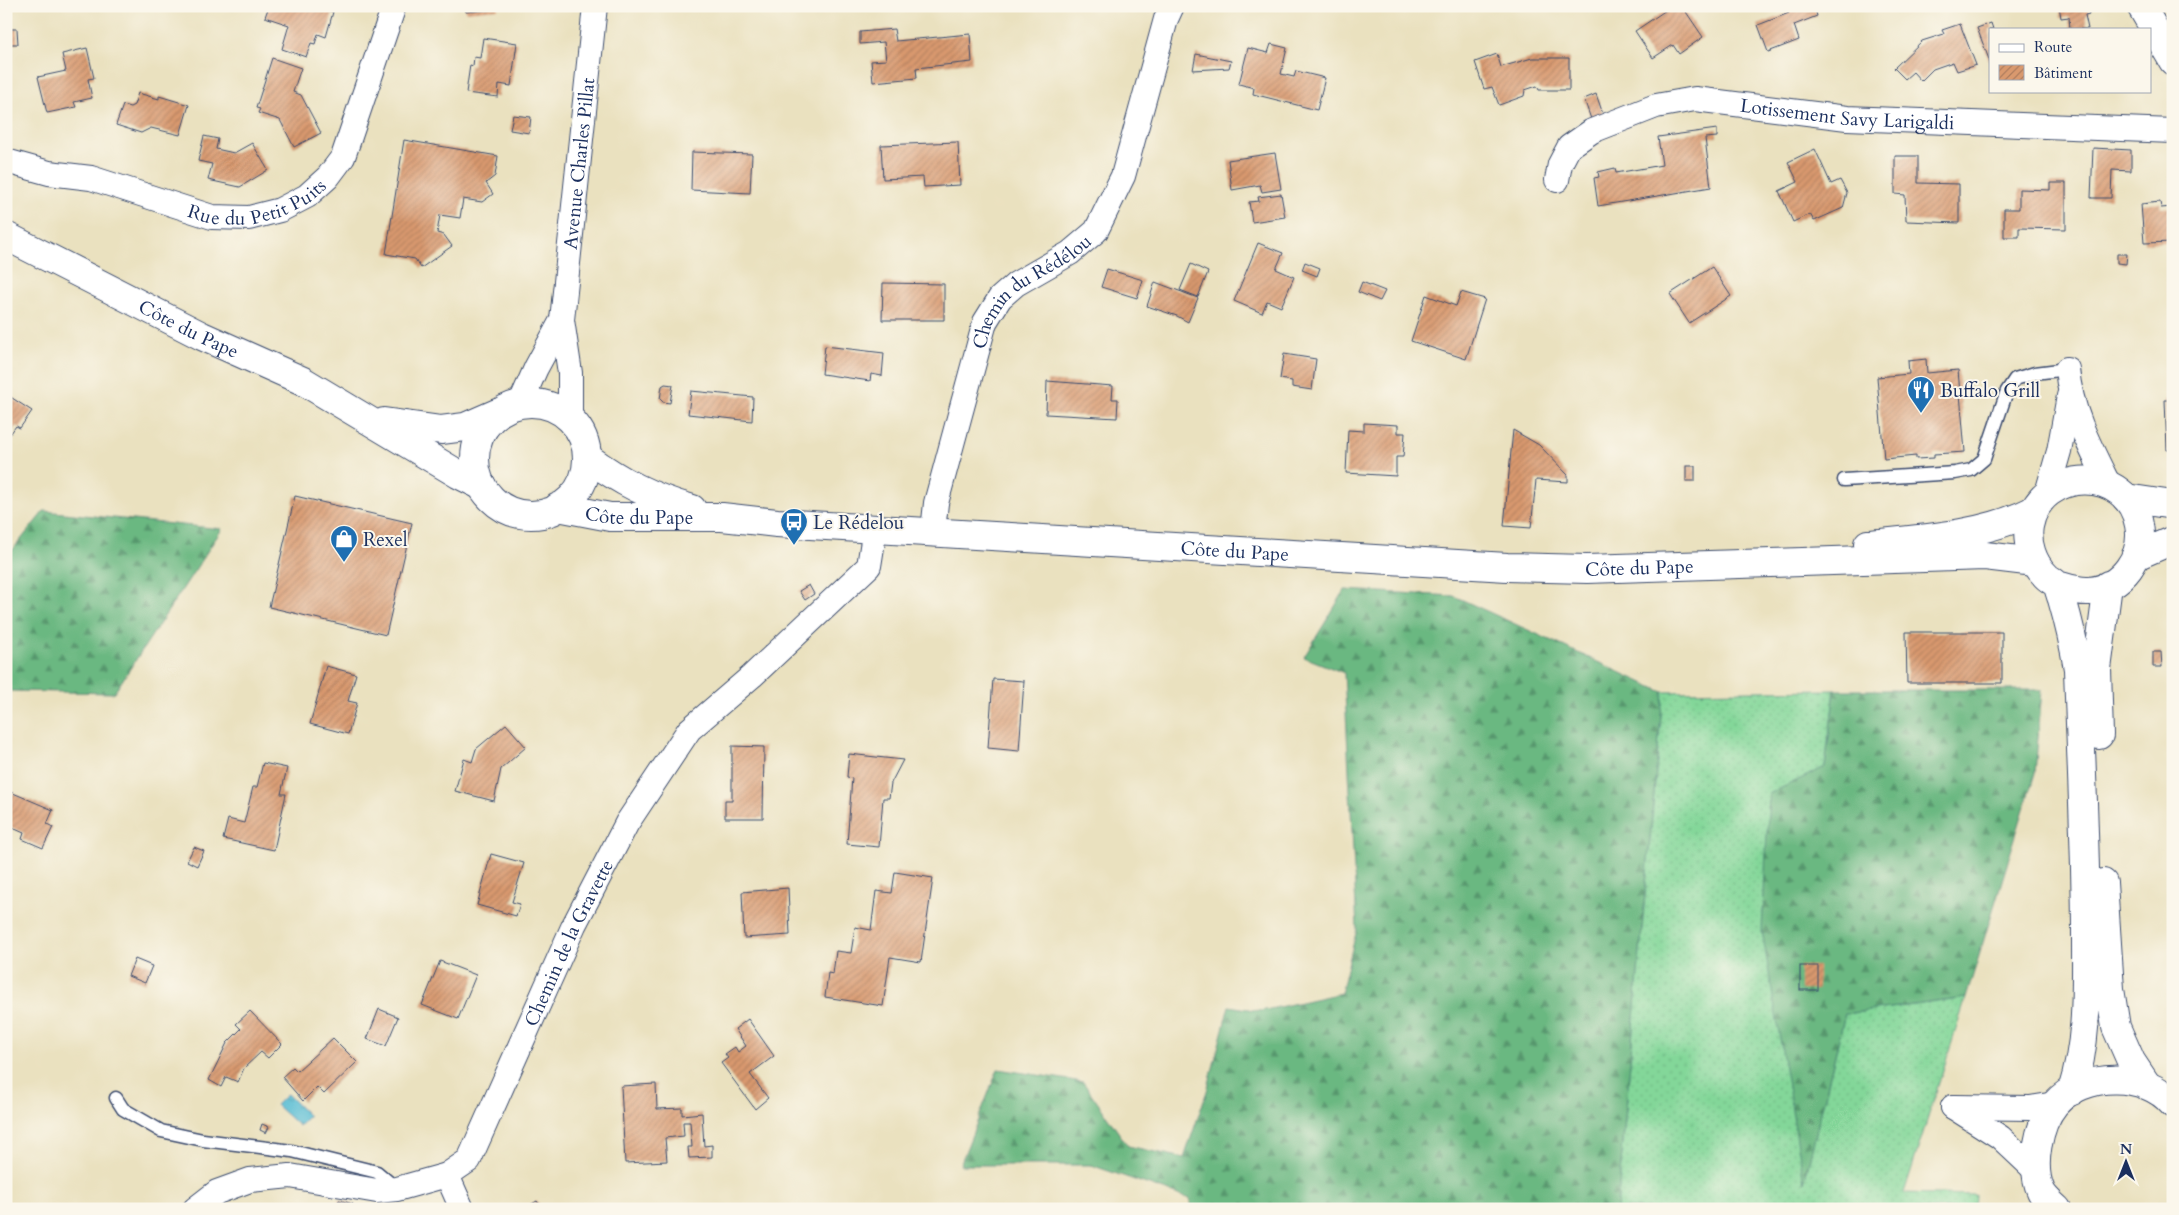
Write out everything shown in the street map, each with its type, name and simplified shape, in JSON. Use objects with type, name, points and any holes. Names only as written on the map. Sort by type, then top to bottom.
[{"type":"main road","points":[[2141,6],[2173,61]]},
{"type":"main road","name":"Côte du Pape","points":[[6,236],[202,336],[303,381],[372,420],[458,474],[482,486]]},
{"type":"main road","points":[[538,403],[555,408],[570,418],[579,430],[585,443],[587,457],[585,472],[580,486],[570,498],[558,507],[542,513],[524,514],[508,509],[493,500],[482,486],[476,470],[476,450],[479,437],[488,423],[510,408],[538,403]]},
{"type":"main road","name":"Côte du Pape","points":[[372,420],[441,430],[465,427],[510,408]]},
{"type":"main road","name":"Côte du Pape","points":[[587,457],[621,481],[657,498],[722,517]]},
{"type":"main road","points":[[2117,491],[2135,511],[2139,525],[2140,541],[2130,568],[2120,578],[2091,591],[2074,590],[2057,584],[2044,575],[2035,562],[2029,545],[2028,527],[2040,501],[2066,482],[2088,479],[2117,491],[2173,505]]},
{"type":"main road","name":"Côte du Pape","points":[[1748,562],[1809,550],[1875,544],[1983,530],[2014,520],[2040,501]]},
{"type":"main road","name":"Côte du Pape","points":[[558,507],[610,517],[722,517],[777,523],[1507,567],[1588,569],[1748,562],[1812,563],[1985,556],[2035,562]]},
{"type":"main road","points":[[2136,556],[2173,540]]},
{"type":"main road","points":[[2043,1195],[2040,1132],[2064,1098],[2080,1065],[2086,1019],[2086,892],[2078,669],[2073,633],[2057,584]]},
{"type":"main road","points":[[2108,585],[2097,669],[2104,895],[2110,989],[2116,1027],[2131,1061],[2147,1085]]},
{"type":"main road","points":[[2064,1098],[2096,1081],[2122,1079],[2147,1085],[2172,1101]]},
{"type":"street","name":"Rue du Petit Puits","points":[[6,161],[49,174],[91,178],[212,217],[249,218],[280,210],[307,196],[328,177],[343,157],[394,6]]},
{"type":"street","name":"Avenue Charles Pillat","points":[[570,418],[570,373],[562,320],[596,6]]},
{"type":"street","name":"Chemin du Rédélou","points":[[933,531],[936,503],[985,322],[1000,298],[1016,284],[1070,254],[1096,231],[1123,176],[1166,19],[1172,6]]},
{"type":"street","name":"Lotissement Savy Larigaldi","points":[[1557,180],[1560,164],[1569,147],[1592,131],[1656,106],[1695,99],[1847,118],[2173,130]]},
{"type":"street","name":"Avenue Charles Pillat","points":[[510,408],[536,368],[562,320]]},
{"type":"street","points":[[2067,369],[2070,394],[2088,442],[2117,491]]},
{"type":"street","points":[[2040,501],[2059,451],[2070,394]]},
{"type":"street","name":"Chemin de la Gravette","points":[[195,1209],[217,1192],[250,1180],[290,1176],[377,1191],[397,1188],[447,1175],[469,1160],[574,925],[632,815],[689,730],[752,676],[869,566],[875,528]]},
{"type":"street","points":[[2043,1195],[2000,1137],[1953,1107],[2030,1108],[2064,1098]]},
{"type":"street","points":[[447,1175],[458,1207]]},
{"type":"lane","points":[[1844,480],[1955,474],[1972,470],[1984,459],[2006,391],[2015,379],[2035,373],[2067,369]]},
{"type":"lane","points":[[116,1098],[123,1109],[161,1131],[204,1140],[292,1151],[377,1172],[397,1188]]},
{"type":"green space","points":[[44,511],[222,529],[114,693],[10,691],[6,696],[6,558]]},
{"type":"green space","points":[[1345,590],[1454,596],[1663,692],[1617,1209],[1192,1209],[1190,1199],[1091,1165],[960,1165],[998,1069],[1083,1082],[1128,1146],[1184,1158],[1207,1091],[1229,1006],[1261,1011],[1341,993],[1357,929],[1344,673],[1304,657]]},
{"type":"green space","points":[[1835,690],[1825,767],[1804,1181],[1845,1014],[1966,998],[1904,1193],[1975,1195],[1974,1209],[1617,1209],[1663,692]]},
{"type":"green space","points":[[1835,690],[2042,690],[2035,773],[1966,998],[1845,1014],[1804,1182],[1762,931],[1769,794],[1825,767]]},
{"type":"water","points":[[287,1094],[309,1116],[299,1126],[276,1105]]},
{"type":"building","points":[[269,6],[315,6],[333,12],[326,37],[318,34],[315,44],[311,43],[306,57],[282,49],[289,25],[265,17]]},
{"type":"building","points":[[465,6],[498,6],[498,9],[466,12]]},
{"type":"building","points":[[1672,6],[1682,6],[1703,37],[1679,54],[1673,45],[1653,58],[1635,31]]},
{"type":"building","points":[[1786,6],[1814,6],[1817,16],[1794,25],[1799,40],[1768,52],[1758,25],[1789,13]]},
{"type":"building","points":[[2059,6],[2087,6],[2089,14],[2085,15],[2088,28],[2070,28],[2069,17],[2061,18]]},
{"type":"building","points":[[6,20],[8,20],[9,29],[17,29],[18,44],[9,44],[10,53],[6,53]]},
{"type":"building","points":[[1991,23],[1993,28],[1989,28],[1989,59],[1977,28]]},
{"type":"building","points":[[1960,24],[1976,65],[1957,71],[1953,62],[1933,69],[1921,81],[1913,72],[1905,79],[1894,68],[1922,41],[1944,34],[1942,30]]},
{"type":"building","points":[[894,29],[896,41],[970,34],[972,62],[916,68],[917,78],[873,82],[871,61],[886,60],[884,42],[860,44],[860,32]]},
{"type":"building","points":[[483,38],[517,43],[511,86],[499,84],[498,97],[466,93],[470,65],[473,66],[474,57],[480,58]]},
{"type":"building","points":[[1271,44],[1287,48],[1281,74],[1294,77],[1296,71],[1325,78],[1317,110],[1253,94],[1254,88],[1239,84],[1248,48],[1268,53]]},
{"type":"building","points":[[87,48],[94,78],[88,79],[92,98],[74,102],[76,107],[47,113],[38,77],[66,71],[62,54]]},
{"type":"building","points":[[1196,54],[1231,61],[1229,68],[1193,70]]},
{"type":"building","points":[[1497,54],[1501,67],[1532,58],[1569,58],[1569,90],[1539,90],[1537,86],[1525,90],[1524,96],[1499,105],[1492,87],[1484,89],[1475,62]]},
{"type":"building","points":[[272,58],[301,68],[293,92],[301,95],[321,133],[294,147],[280,120],[258,113],[260,109],[256,108]]},
{"type":"building","points":[[138,93],[159,99],[159,96],[189,105],[180,135],[151,128],[141,133],[116,125],[123,105],[130,107],[134,105]]},
{"type":"building","points":[[1596,94],[1603,114],[1592,122],[1584,99]]},
{"type":"building","points":[[513,115],[531,117],[529,133],[510,130]]},
{"type":"building","points":[[1717,129],[1717,137],[1705,138],[1711,187],[1598,206],[1594,178],[1599,177],[1598,172],[1615,168],[1616,173],[1662,165],[1658,137]]},
{"type":"building","points":[[204,136],[218,139],[216,149],[234,153],[252,143],[268,170],[240,187],[208,180],[212,164],[198,161]]},
{"type":"building","points":[[404,140],[498,156],[495,176],[486,183],[493,194],[482,202],[463,199],[460,218],[440,215],[437,233],[444,235],[452,246],[421,268],[415,259],[386,254]]},
{"type":"building","points":[[958,142],[960,185],[924,187],[923,177],[883,179],[881,145]]},
{"type":"building","points":[[2093,148],[2131,150],[2131,171],[2112,170],[2111,198],[2091,198]]},
{"type":"building","points":[[1815,149],[1831,184],[1840,180],[1847,193],[1843,208],[1814,221],[1810,214],[1793,222],[1779,191],[1798,182],[1788,162]]},
{"type":"building","points":[[692,152],[752,154],[750,193],[691,190]]},
{"type":"building","points":[[1275,153],[1281,189],[1262,192],[1260,185],[1232,190],[1228,160]]},
{"type":"building","points":[[1895,156],[1918,156],[1918,183],[1959,184],[1959,223],[1906,221],[1905,195],[1895,194]]},
{"type":"building","points":[[2050,183],[2066,183],[2066,229],[2019,228],[2019,237],[2004,237],[2004,209],[2019,209],[2019,189],[2050,190]]},
{"type":"building","points":[[1281,194],[1285,217],[1252,222],[1249,202],[1259,201],[1258,197]]},
{"type":"building","points":[[2160,202],[2161,208],[2173,207],[2173,242],[2144,243],[2141,204]]},
{"type":"building","points":[[1258,243],[1283,253],[1276,269],[1294,277],[1281,307],[1267,301],[1262,313],[1234,301]]},
{"type":"building","points":[[2117,254],[2127,254],[2126,264],[2117,263]]},
{"type":"building","points":[[1305,262],[1320,268],[1317,276],[1302,270]]},
{"type":"building","points":[[1191,264],[1208,272],[1198,297],[1180,290]]},
{"type":"building","points":[[1712,267],[1731,296],[1689,323],[1670,294]]},
{"type":"building","points":[[1107,269],[1143,280],[1137,298],[1101,287]]},
{"type":"building","points":[[1155,282],[1198,298],[1188,322],[1177,316],[1147,306]]},
{"type":"building","points":[[1362,282],[1385,291],[1380,301],[1358,292]]},
{"type":"building","points":[[883,283],[944,284],[944,320],[882,320]]},
{"type":"building","points":[[1461,292],[1485,299],[1466,359],[1411,341],[1426,295],[1456,306]]},
{"type":"building","points":[[825,346],[884,353],[882,376],[871,374],[870,381],[822,374]]},
{"type":"building","points":[[1284,354],[1316,359],[1312,390],[1292,387],[1292,381],[1280,379]]},
{"type":"building","name":"Buffalo Grill","points":[[1926,359],[1927,373],[1958,370],[1965,452],[1934,454],[1934,458],[1916,459],[1916,456],[1884,459],[1877,377],[1909,374],[1908,361]]},
{"type":"building","points":[[1047,381],[1113,386],[1112,399],[1118,399],[1117,418],[1046,414]]},
{"type":"building","points":[[665,384],[673,385],[670,403],[663,402],[660,399],[662,386]]},
{"type":"building","points":[[691,391],[753,397],[752,421],[688,414]]},
{"type":"building","points":[[6,394],[32,411],[20,428],[16,426],[6,440]]},
{"type":"building","points":[[2165,400],[2173,400],[2173,450],[2167,450]]},
{"type":"building","points":[[1364,423],[1398,425],[1398,433],[1405,433],[1403,457],[1396,457],[1396,476],[1346,473],[1348,430],[1364,431]]},
{"type":"building","points":[[1513,430],[1539,445],[1568,475],[1568,482],[1536,480],[1531,528],[1504,526]]},
{"type":"building","points":[[1686,466],[1695,466],[1695,481],[1686,481]]},
{"type":"building","points":[[295,496],[412,523],[386,635],[269,607]]},
{"type":"building","points":[[809,585],[814,594],[805,600],[799,591]]},
{"type":"building","points":[[1906,632],[2002,632],[2002,683],[1907,683]]},
{"type":"building","points":[[2153,652],[2161,652],[2162,667],[2153,667]]},
{"type":"building","points":[[326,666],[356,674],[348,701],[357,703],[348,734],[310,724]]},
{"type":"building","points":[[993,679],[1024,681],[1019,751],[988,748]]},
{"type":"building","points":[[506,724],[526,747],[501,769],[494,801],[455,791],[464,759],[472,762],[476,749]]},
{"type":"building","points":[[732,746],[764,747],[763,818],[725,818],[725,800],[732,800]]},
{"type":"building","points":[[849,754],[903,760],[891,783],[889,798],[883,798],[879,847],[847,844],[852,778],[847,777]]},
{"type":"building","points":[[263,763],[287,768],[281,794],[286,794],[274,850],[223,839],[228,819],[244,823],[253,787],[257,787]]},
{"type":"building","points":[[6,790],[53,810],[47,824],[53,827],[43,848],[22,839],[24,833],[6,825]]},
{"type":"building","points":[[194,847],[204,851],[197,866],[187,861]]},
{"type":"building","points":[[491,854],[524,863],[512,902],[520,904],[516,916],[477,905]]},
{"type":"building","points":[[895,872],[933,878],[921,962],[890,957],[883,1006],[825,997],[828,973],[833,974],[836,951],[851,953],[855,927],[871,930],[876,891],[892,893]]},
{"type":"building","points":[[788,888],[790,935],[744,938],[742,892]]},
{"type":"building","points":[[135,959],[152,966],[145,983],[128,976]]},
{"type":"building","points":[[440,961],[476,975],[458,1019],[422,1005]]},
{"type":"building","points":[[1800,966],[1818,966],[1818,990],[1800,990]]},
{"type":"building","points":[[379,1009],[398,1017],[386,1046],[367,1039]]},
{"type":"building","points":[[250,1011],[282,1044],[268,1058],[261,1052],[244,1068],[238,1082],[226,1077],[221,1087],[209,1080],[227,1043],[241,1029],[236,1024]]},
{"type":"building","points":[[748,1019],[774,1056],[750,1074],[768,1098],[755,1109],[721,1063],[728,1058],[725,1054],[735,1047],[738,1052],[746,1046],[735,1029]]},
{"type":"building","points":[[333,1038],[357,1062],[324,1094],[317,1087],[303,1101],[282,1077],[293,1067],[297,1071]]},
{"type":"building","points":[[656,1084],[657,1109],[682,1108],[682,1115],[702,1113],[704,1146],[712,1145],[712,1157],[689,1158],[688,1147],[692,1147],[690,1122],[683,1122],[684,1136],[665,1138],[667,1161],[625,1163],[621,1086]]},
{"type":"building","points":[[262,1124],[269,1127],[266,1133],[260,1130]]},
{"type":"building","points":[[339,1200],[353,1204],[352,1209],[336,1209]]},
{"type":"building","points":[[537,1201],[542,1209],[523,1209]]},
{"type":"place","name":"Buffalo Grill","points":[[1921,414]]},
{"type":"place","name":"Le Rédelou","points":[[794,546]]},
{"type":"place","name":"Rexel","points":[[344,563]]}]
